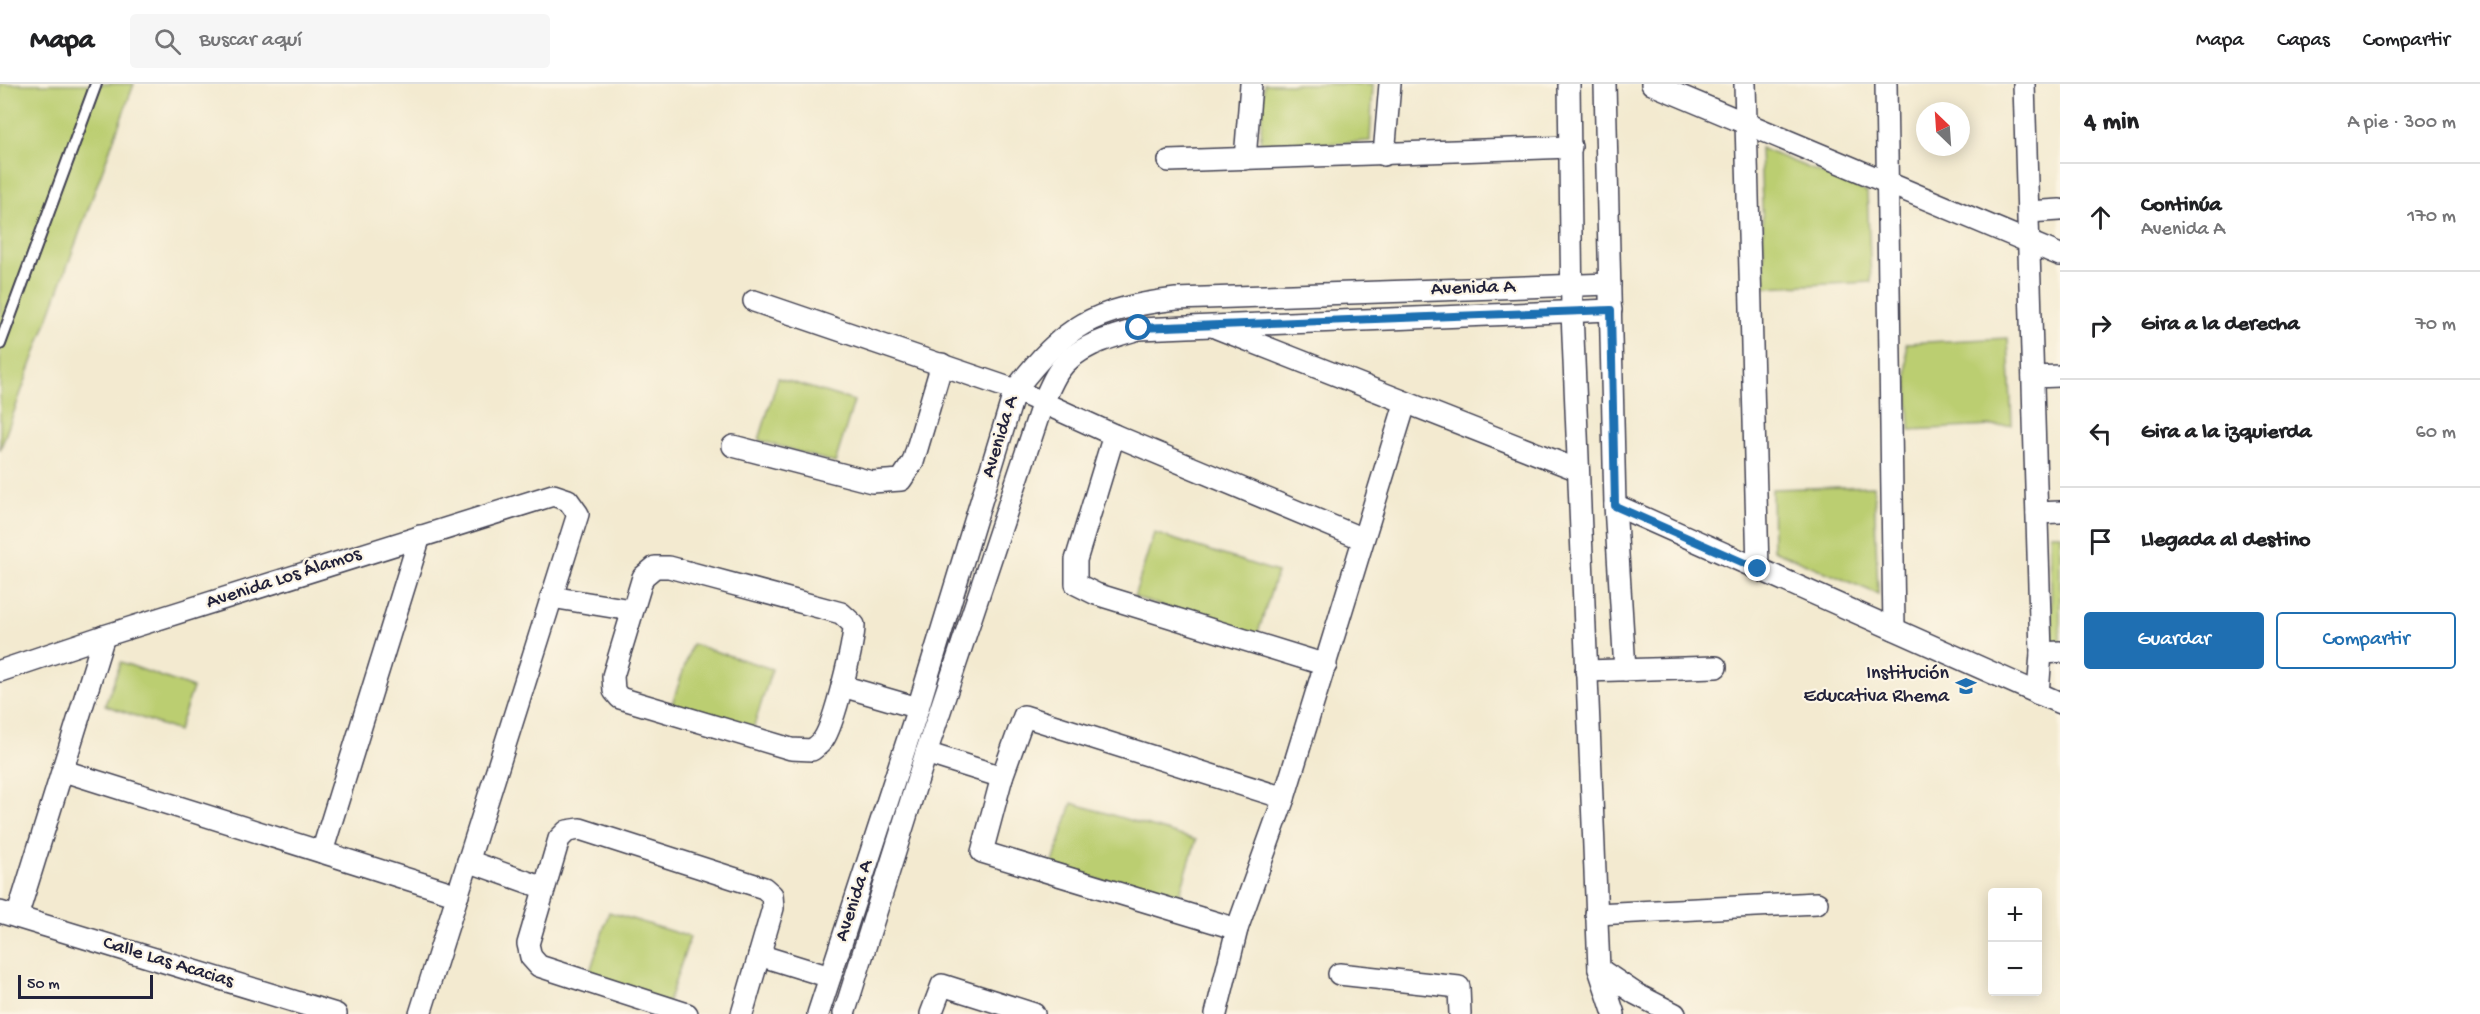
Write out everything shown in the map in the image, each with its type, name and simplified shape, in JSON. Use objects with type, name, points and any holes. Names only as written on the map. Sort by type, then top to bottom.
[{"type":"street","points":[[1245,159],[1251,84]]},
{"type":"street","points":[[1384,155],[1390,84]]},
{"type":"street","points":[[1569,84],[1572,312],[1596,914],[1599,969],[1614,1014]]},
{"type":"street","points":[[1605,84],[1615,506],[1625,670]]},
{"type":"street","points":[[1652,84],[2060,255]]},
{"type":"street","points":[[1745,84],[1758,569]]},
{"type":"street","points":[[1886,84],[1894,629]]},
{"type":"street","points":[[2024,84],[2037,513],[2050,653],[2038,694]]},
{"type":"street","points":[[1170,161],[1571,147]]},
{"type":"street","points":[[2028,212],[2060,210]]},
{"type":"street","name":"Avenida A","points":[[818,1014],[918,708],[1015,390],[1040,357],[1070,330],[1102,314],[1140,304],[1176,299],[1610,284]]},
{"type":"street","points":[[754,301],[1015,390],[1114,435],[1363,539]]},
{"type":"street","name":"Avenida A","points":[[846,1006],[926,753],[1043,402],[1059,371],[1084,349],[1110,337],[1139,328],[1611,310]]},
{"type":"street","points":[[1211,325],[1406,404],[1578,470]]},
{"type":"street","points":[[733,446],[872,482],[901,480],[913,462],[942,364]]},
{"type":"street","points":[[2033,377],[2060,376]]},
{"type":"street","points":[[1216,1014],[1237,929],[1284,798],[1406,404]]},
{"type":"street","points":[[1114,435],[1076,560],[1076,584],[1096,594],[1326,665]]},
{"type":"street","name":"Avenida Los Álamos","points":[[0,671],[104,636],[553,495],[568,500],[578,514],[551,597]]},
{"type":"street","points":[[1615,506],[2060,704]]},
{"type":"street","points":[[2037,513],[2060,512]]},
{"type":"street","points":[[322,852],[420,536]]},
{"type":"street","points":[[655,567],[669,567],[841,613],[854,625],[854,637],[842,686],[824,739],[813,750],[791,749],[620,698],[614,691],[613,676],[631,610],[643,577],[655,567]]},
{"type":"street","points":[[420,1014],[551,597],[631,610]]},
{"type":"street","points":[[9,915],[64,771],[104,636]]},
{"type":"street","points":[[1586,671],[1716,667]]},
{"type":"street","points":[[842,686],[918,708]]},
{"type":"street","points":[[1237,929],[982,852],[1002,777],[1024,716],[1284,798]]},
{"type":"street","points":[[926,753],[1002,777]]},
{"type":"street","points":[[64,771],[458,895]]},
{"type":"street","points":[[687,1014],[539,966],[531,957],[528,944],[559,839],[567,831],[580,829],[764,888],[772,895],[773,908],[742,1014]]},
{"type":"street","points":[[468,861],[544,888]]},
{"type":"street","points":[[1596,914],[1817,903]]},
{"type":"street","name":"Calle Las Acacias","points":[[9,915],[336,1014]]},
{"type":"street","points":[[759,955],[828,984],[846,1006]]},
{"type":"street","points":[[1599,969],[1636,994],[1675,1014]]},
{"type":"street","points":[[1339,974],[1459,987],[1460,1014]]},
{"type":"street","points":[[931,1014],[942,985],[1034,1014]]},
{"type":"lane","points":[[0,344],[96,84]]},
{"type":"green space","points":[[0,84],[134,84],[0,450]]},
{"type":"green space","points":[[1264,84],[1373,84],[1370,141],[1260,148]]},
{"type":"green space","points":[[1760,148],[1867,192],[1871,282],[1765,287]]},
{"type":"green space","points":[[2008,338],[2012,425],[1910,430],[1906,343]]},
{"type":"green space","points":[[778,378],[854,401],[835,463],[759,440]]},
{"type":"green space","points":[[1874,486],[1878,594],[1773,550],[1772,489]]},
{"type":"green space","points":[[1154,533],[1277,572],[1257,636],[1134,597]]},
{"type":"green space","points":[[2050,534],[2060,534],[2060,643],[2052,643]]},
{"type":"green space","points":[[692,644],[772,669],[752,732],[671,707]]},
{"type":"green space","points":[[121,662],[193,688],[178,731],[105,705]]},
{"type":"green space","points":[[1072,803],[1196,840],[1177,903],[1052,866]]},
{"type":"green space","points":[[609,912],[690,937],[668,1003],[588,978]]},
{"type":"place","name":"Institución Educativa Rhema","points":[[1966,686]]},
{"type":"route","points":[[1139,328],[1611,310],[1615,506],[1758,569]]}]
